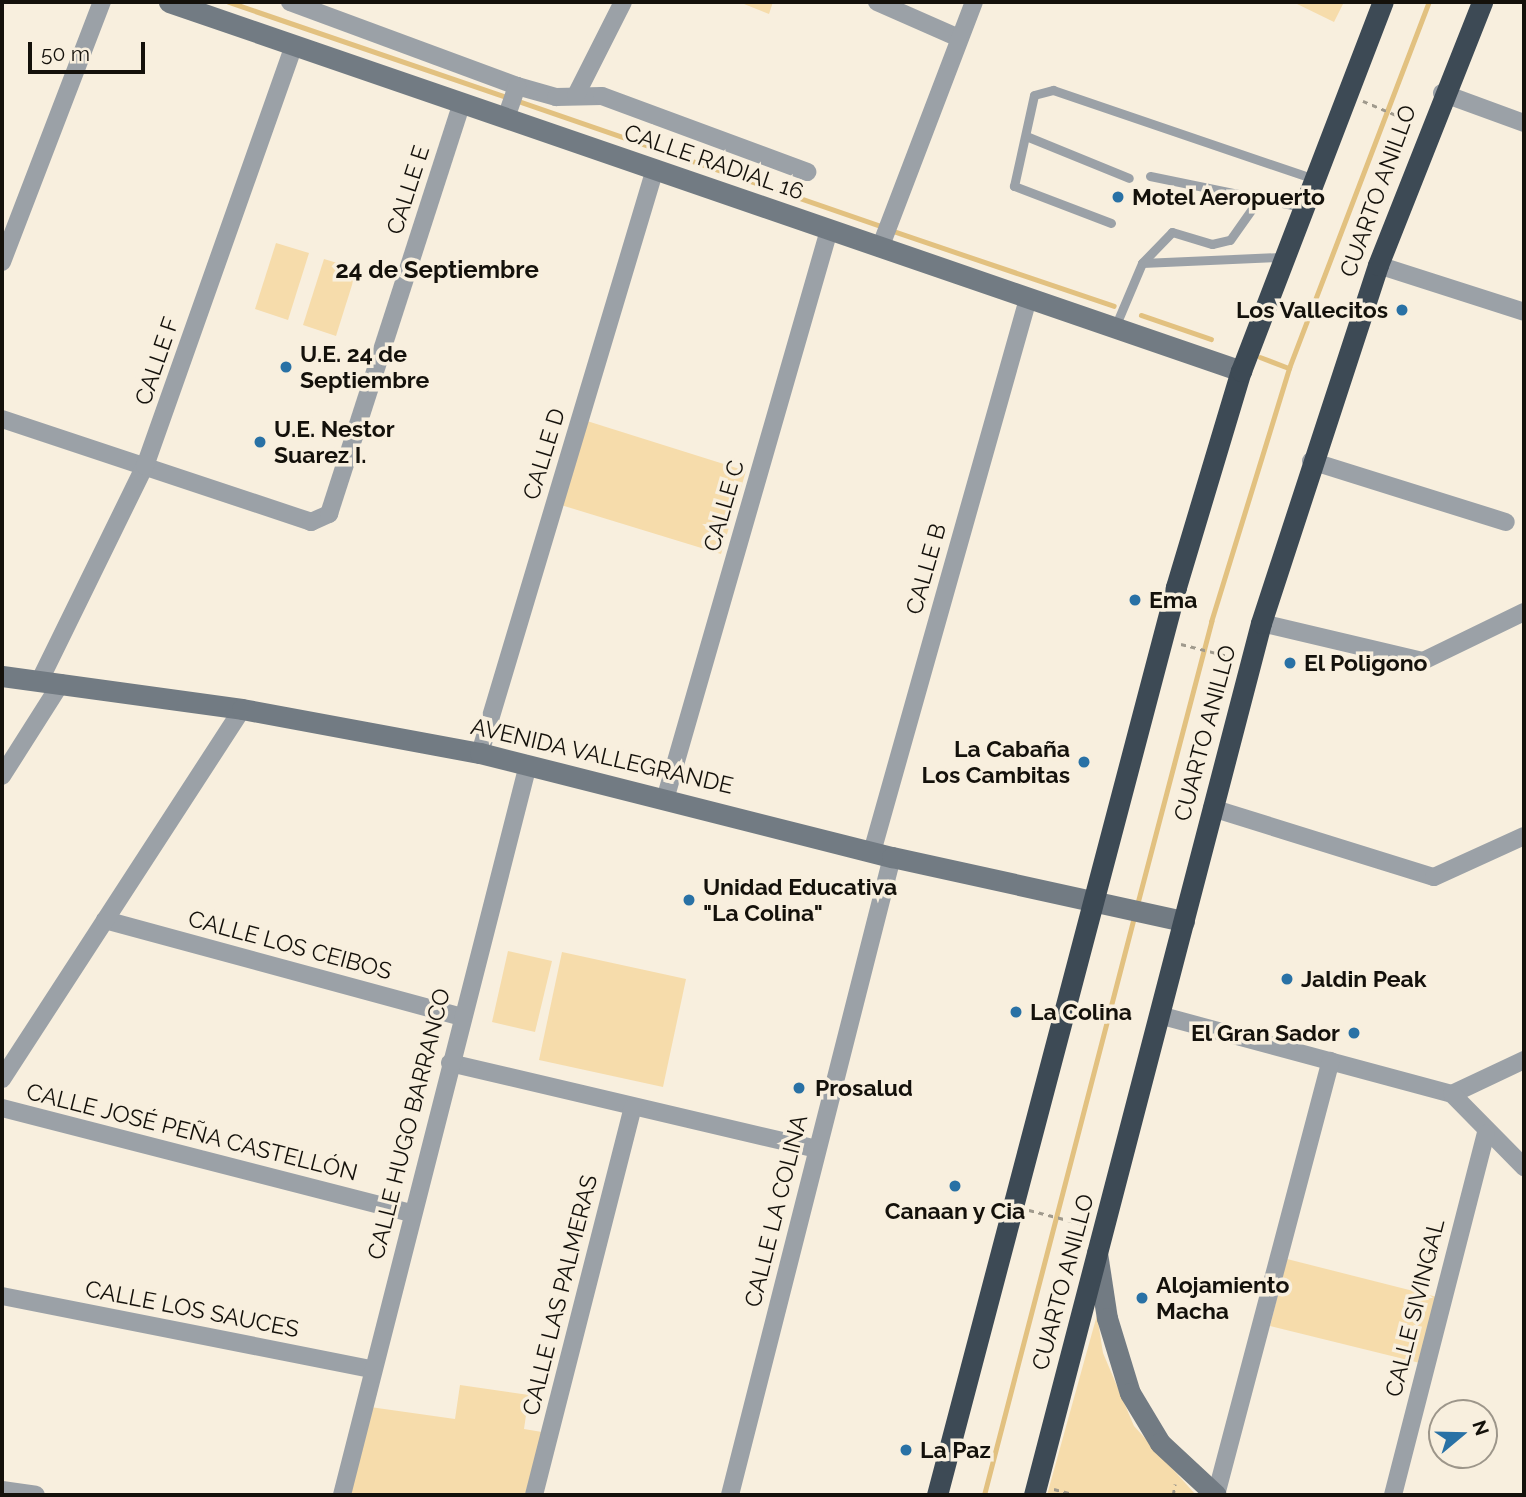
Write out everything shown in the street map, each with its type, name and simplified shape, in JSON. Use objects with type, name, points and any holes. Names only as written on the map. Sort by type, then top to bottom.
[{"type":"highway","points":[[937,1495],[1097,902],[1142,705],[1241,371],[1312,178],[1383,2]]},
{"type":"highway","name":"CUARTO ANILLO","points":[[1044,1492],[1097,1253],[1261,623],[1311,461],[1378,265],[1442,93],[1482,2]]},
{"type":"street","points":[[2,262],[102,2]]},
{"type":"street","name":"CALLE RADIAL 16","points":[[172,2],[294,47],[463,103],[512,100],[655,169],[1241,371]]},
{"type":"street","points":[[290,2],[335,10],[512,100],[576,95],[602,96],[807,172]]},
{"type":"street","points":[[576,95],[623,2]]},
{"type":"street","points":[[877,2],[959,38]]},
{"type":"street","points":[[880,247],[974,2]]},
{"type":"street","name":"CALLE F","points":[[2,776],[50,682],[145,467],[294,47]]},
{"type":"street","points":[[1442,93],[1524,123]]},
{"type":"street","name":"CALLE E","points":[[145,467],[311,522],[329,514],[463,103]]},
{"type":"street","name":"CALLE D","points":[[480,753],[655,169]]},
{"type":"street","name":"CALLE C","points":[[666,796],[829,230]]},
{"type":"street","points":[[1378,265],[1524,312]]},
{"type":"street","name":"CALLE B","points":[[882,854],[1028,299]]},
{"type":"street","points":[[2,419],[145,467]]},
{"type":"street","points":[[1311,461],[1506,522]]},
{"type":"street","points":[[1261,623],[1423,661],[1524,612]]},
{"type":"street","name":"AVENIDA VALLEGRANDE","points":[[2,676],[242,709],[480,753],[666,796],[882,854],[1184,921]]},
{"type":"street","points":[[2,1079],[242,709]]},
{"type":"street","name":"CALLE HUGO BARRANCO","points":[[342,1495],[461,1017],[528,765]]},
{"type":"street","points":[[1212,808],[1434,877],[1524,836]]},
{"type":"street","name":"CALLE LA COLINA","points":[[730,1495],[817,1149],[882,854]]},
{"type":"street","name":"CALLE LOS CEIBOS","points":[[106,920],[461,1017]]},
{"type":"street","points":[[1159,1015],[1452,1094],[1486,1134],[1524,1167]]},
{"type":"street","points":[[1097,1253],[1107,1318],[1130,1392],[1160,1443],[1216,1495],[1331,1060]]},
{"type":"street","points":[[1452,1094],[1524,1060]]},
{"type":"street","points":[[450,1063],[817,1149]]},
{"type":"street","name":"CALLE LAS PALMERAS","points":[[534,1495],[633,1107]]},
{"type":"street","name":"CALLE JOSÉ PEÑA CASTELLÓN","points":[[2,1108],[412,1213]]},
{"type":"street","name":"CALLE SIVINGAL","points":[[1392,1495],[1486,1134]]},
{"type":"street","name":"CALLE LOS SAUCES","points":[[2,1296],[372,1369]]},
{"type":"street","points":[[2,1490],[36,1495]]},
{"type":"lane","points":[[1111,223],[1014,186],[1026,136],[1026,111],[1034,95],[1053,90],[1312,178]]},
{"type":"lane","points":[[1026,136],[1129,178]]},
{"type":"lane","points":[[1150,176],[1261,196],[1301,207]]},
{"type":"lane","points":[[1114,329],[1142,263],[1172,232],[1212,244],[1230,240],[1261,196]]},
{"type":"lane","points":[[1142,263],[1283,257]]},
{"type":"path","points":[[1376,106],[1400,117]]},
{"type":"path","points":[[1188,646],[1228,657]]},
{"type":"path","points":[[1016,1207],[1074,1221]]},
{"type":"path","points":[[1173,1495],[1175,1484]]},
{"type":"path","points":[[1044,1492],[1076,1495]]},
{"type":"shaded area","points":[[739,2],[773,2],[769,14]]},
{"type":"shaded area","points":[[1293,2],[1344,2],[1334,22]]},
{"type":"shaded area","points":[[276,243],[309,253],[288,320],[255,309]]},
{"type":"shaded area","points":[[324,259],[357,269],[336,336],[303,325]]},
{"type":"shaded area","points":[[587,421],[746,471],[721,554],[561,505]]},
{"type":"shaded area","points":[[508,951],[552,961],[535,1032],[492,1022]]},
{"type":"shaded area","points":[[562,952],[686,979],[663,1087],[539,1060]]},
{"type":"shaded area","points":[[1287,1259],[1437,1297],[1420,1363],[1270,1326]]},
{"type":"shaded area","points":[[1097,1315],[1103,1353],[1134,1426],[1196,1495],[1047,1495]]},
{"type":"shaded area","points":[[460,1385],[529,1395],[524,1429],[542,1432],[525,1495],[348,1495],[370,1407],[455,1419]]},
{"type":"waterway","points":[[229,2],[510,98]]},
{"type":"waterway","points":[[1137,905],[1211,622],[1289,368],[1429,2]]},
{"type":"waterway","points":[[518,101],[883,227]]},
{"type":"waterway","points":[[893,231],[1114,306]]},
{"type":"waterway","points":[[1141,315],[1211,339]]},
{"type":"waterway","points":[[1260,357],[1289,368]]},
{"type":"waterway","points":[[984,1495],[1134,917]]},
{"type":"place","name":"Motel Aeropuerto","points":[[1118,197]]},
{"type":"place","name":"Los Vallecitos","points":[[1402,310]]},
{"type":"place","name":"U.E. 24 de Septiembre","points":[[286,367]]},
{"type":"place","name":"U.E. Nestor Suarez I.","points":[[260,442]]},
{"type":"place","name":"Ema","points":[[1135,600]]},
{"type":"place","name":"El Poligono","points":[[1290,663]]},
{"type":"place","name":"La Cabaña Los Cambitas","points":[[1084,762]]},
{"type":"place","name":"Unidad Educativa \"La Colina\"","points":[[689,900]]},
{"type":"place","name":"Jaldin Peak","points":[[1287,979]]},
{"type":"place","name":"La Colina","points":[[1016,1012]]},
{"type":"place","name":"El Gran Sador","points":[[1354,1033]]},
{"type":"place","name":"Prosalud","points":[[799,1088]]},
{"type":"place","name":"Canaan y Cia","points":[[955,1186]]},
{"type":"place","name":"Alojamiento Macha","points":[[1142,1298]]},
{"type":"place","name":"La Paz","points":[[906,1450]]},
{"type":"district","name":"24 de Septiembre","points":[[437,270]]}]
